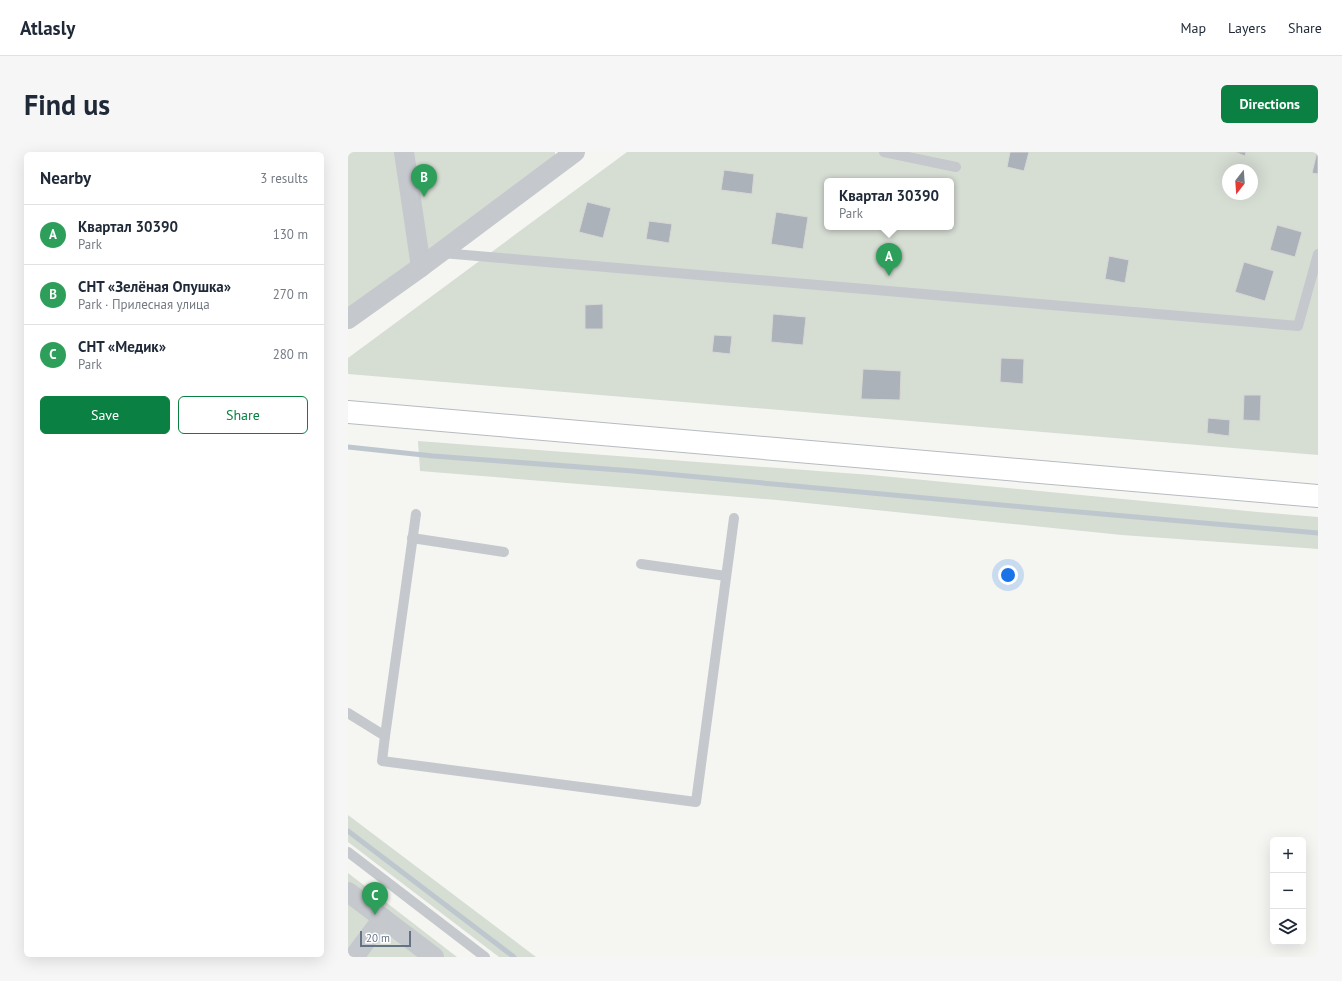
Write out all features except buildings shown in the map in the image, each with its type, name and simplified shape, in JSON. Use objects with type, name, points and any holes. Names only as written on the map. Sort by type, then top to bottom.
[{"type":"street","points":[[404,152],[421,267]]},
{"type":"street","points":[[348,319],[421,267],[575,152]]},
{"type":"street","points":[[348,412],[1318,496]]},
{"type":"street","points":[[348,892],[434,957]]},
{"type":"street","points":[[354,957],[383,918]]},
{"type":"lane","points":[[884,152],[956,167]]},
{"type":"lane","points":[[440,253],[1298,326],[1318,254]]},
{"type":"lane","points":[[416,514],[384,736],[382,761],[696,802],[734,518]]},
{"type":"lane","points":[[412,538],[504,552]]},
{"type":"lane","points":[[642,564],[726,576]]},
{"type":"lane","points":[[348,713],[384,736]]},
{"type":"lane","points":[[348,852],[485,957]]},
{"type":"shaded area","points":[[348,152],[555,152],[555,156],[348,309]]},
{"type":"shaded area","points":[[627,152],[1318,152],[1318,455],[348,374],[348,358]]},
{"type":"shaded area","points":[[418,441],[871,475],[1318,517],[1318,549],[1122,535],[777,500],[420,471]]},
{"type":"shaded area","points":[[348,815],[536,957],[499,957],[348,842]]},
{"type":"shaded area","points":[[348,873],[457,957],[348,957]]},
{"type":"waterway","points":[[348,447],[433,456],[633,471],[1318,533]]},
{"type":"waterway","points":[[348,831],[514,957]]},
{"type":"place","name":"СНТ «Зелёная Опушка»","points":[[424,197]]},
{"type":"place","name":"Квартал 30390","points":[[889,276]]},
{"type":"place","name":"СНТ «Медик»","points":[[375,915]]}]
